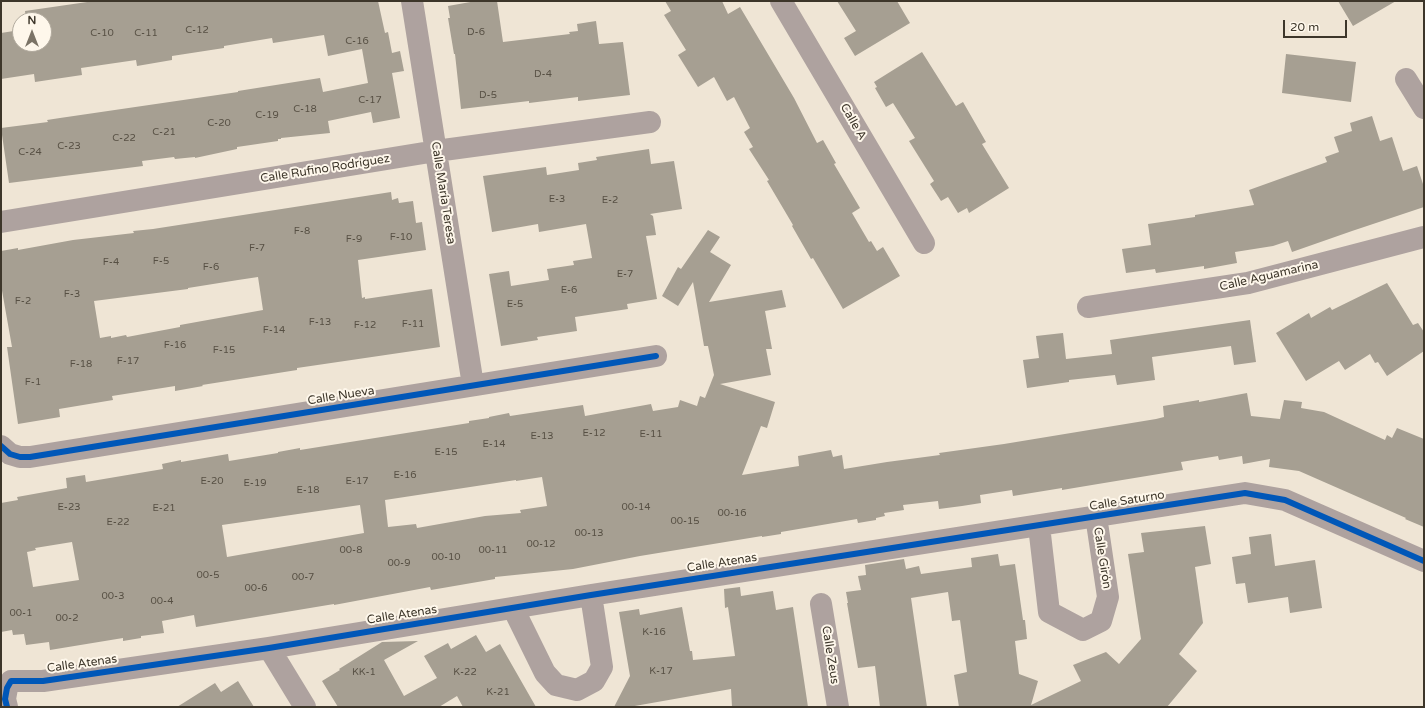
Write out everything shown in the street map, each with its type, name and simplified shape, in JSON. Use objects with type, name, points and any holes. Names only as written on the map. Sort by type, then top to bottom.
[{"type":"street","name":"Calle María Teresa","points":[[412,1],[473,385]]},
{"type":"street","name":"Calle A","points":[[782,1],[924,243]]},
{"type":"street","points":[[1406,79],[1424,108]]},
{"type":"street","name":"Calle Rufino Rodríguez","points":[[1,222],[436,151],[650,122]]},
{"type":"street","name":"Calle Aguamarina","points":[[1088,307],[1248,283],[1424,237]]},
{"type":"street","name":"Calle Nueva","points":[[1,446],[10,454],[20,458],[30,457],[656,356]]},
{"type":"street","name":"Calle Saturno","points":[[817,566],[1096,516],[1245,493],[1285,500],[1424,561]]},
{"type":"street","name":"Calle Girón","points":[[1039,526],[1049,612],[1083,630],[1101,621],[1108,597],[1096,516]]},
{"type":"street","name":"Calle Atenas","points":[[7,707],[5,699],[7,688],[11,681],[43,681],[269,648],[591,595],[817,566]]},
{"type":"street","points":[[513,608],[544,673],[556,685],[577,690],[594,681],[602,666],[591,595]]},
{"type":"street","name":"Calle Zeus","points":[[821,604],[838,707]]},
{"type":"street","points":[[269,648],[305,707]]},
{"type":"building","points":[[94,1],[378,1],[385,33],[388,32],[392,53],[400,51],[404,71],[392,73],[400,118],[373,123],[371,112],[328,121],[330,133],[281,138],[278,139],[278,141],[237,147],[237,149],[195,158],[175,159],[174,157],[142,161],[143,166],[9,183],[1,128],[48,122],[47,120],[238,92],[320,78],[323,92],[368,83],[362,49],[328,56],[324,35],[273,43],[272,38],[224,46],[224,48],[172,56],[172,60],[137,66],[136,60],[81,68],[82,75],[35,82],[34,74],[1,79],[1,33],[12,31],[12,52],[52,52],[52,12],[25,11]]},
{"type":"building","points":[[476,1],[497,1],[503,42],[570,34],[569,32],[578,31],[577,24],[596,21],[599,44],[623,42],[630,95],[578,101],[578,97],[529,103],[529,101],[461,109],[455,54],[448,18],[450,18],[448,6]]},
{"type":"building","points":[[665,1],[722,1],[728,14],[740,7],[794,98],[817,143],[823,140],[836,163],[834,164],[860,208],[852,213],[869,242],[871,241],[877,251],[883,247],[900,276],[843,309],[813,258],[811,259],[767,181],[769,180],[749,149],[753,147],[744,132],[750,128],[734,97],[727,101],[714,77],[698,87],[678,55],[686,50],[664,15],[671,11]]},
{"type":"building","points":[[837,1],[897,1],[910,23],[855,56],[844,38],[856,31]]},
{"type":"building","points":[[1338,1],[1396,1],[1353,26]]},
{"type":"building","points":[[922,52],[956,106],[963,102],[986,142],[982,144],[1009,188],[969,213],[967,208],[958,213],[948,197],[941,201],[930,184],[934,181],[909,141],[915,138],[893,103],[886,107],[875,88],[877,87],[874,82]]},
{"type":"building","points":[[1286,54],[1356,62],[1351,102],[1282,93]]},
{"type":"building","points":[[1372,116],[1380,141],[1392,137],[1403,171],[1417,166],[1424,187],[1424,207],[1292,252],[1288,241],[1273,246],[1235,252],[1237,263],[1204,269],[1204,266],[1156,273],[1155,269],[1126,273],[1122,249],[1151,245],[1148,224],[1195,217],[1195,215],[1254,205],[1249,190],[1327,162],[1325,157],[1339,152],[1334,137],[1352,131],[1350,123]]},
{"type":"building","points":[[649,149],[651,164],[674,161],[682,209],[650,214],[653,216],[656,235],[646,236],[657,299],[627,304],[628,309],[575,317],[577,331],[537,337],[538,340],[501,346],[489,274],[509,271],[511,286],[549,280],[547,269],[574,265],[573,261],[592,258],[586,224],[539,232],[538,224],[492,232],[483,176],[546,167],[547,175],[579,170],[578,163],[597,160],[596,157]]},
{"type":"building","points":[[391,192],[392,200],[398,198],[399,203],[413,201],[416,223],[422,222],[426,250],[358,260],[362,298],[365,297],[365,299],[432,289],[440,347],[297,368],[297,370],[202,385],[203,386],[175,391],[175,386],[112,396],[113,400],[59,409],[60,417],[18,424],[7,347],[12,347],[1,285],[1,251],[18,248],[18,250],[73,240],[134,233],[133,231]],"holes":[[[258,277],[263,310],[180,325],[180,327],[127,337],[126,335],[111,338],[111,336],[100,338],[94,301],[188,289]]]},
{"type":"building","points":[[708,230],[720,237],[710,252],[731,265],[709,302],[782,290],[786,307],[765,311],[772,349],[766,349],[771,375],[720,384],[775,402],[767,428],[761,426],[742,475],[799,466],[798,456],[831,450],[833,457],[842,455],[844,469],[940,455],[939,453],[1156,419],[1164,417],[1163,406],[1199,400],[1199,402],[1247,393],[1251,416],[1280,419],[1284,400],[1302,402],[1301,408],[1324,412],[1385,440],[1387,435],[1392,438],[1397,428],[1424,439],[1424,527],[1299,471],[1269,467],[1270,459],[1243,464],[1242,456],[1219,460],[1218,456],[1181,462],[1183,470],[1062,490],[1062,488],[1013,496],[1012,490],[980,495],[981,503],[939,509],[938,501],[903,505],[904,510],[884,513],[885,516],[876,518],[876,520],[858,523],[857,519],[781,532],[781,534],[640,556],[573,569],[495,577],[495,579],[431,590],[430,587],[334,605],[196,627],[194,615],[162,621],[164,633],[141,636],[141,638],[123,641],[123,638],[50,650],[49,642],[26,645],[24,634],[13,635],[12,630],[1,632],[1,503],[18,500],[17,497],[67,488],[66,478],[85,475],[86,482],[163,469],[162,464],[181,460],[181,462],[228,454],[229,461],[300,448],[300,450],[469,423],[469,421],[509,413],[510,416],[583,405],[585,416],[651,404],[653,411],[678,407],[680,400],[697,406],[700,396],[705,398],[714,375],[708,346],[704,346],[693,282],[678,306],[662,296],[678,267],[681,269]],"holes":[[[542,477],[547,506],[520,510],[521,513],[485,516],[417,528],[416,524],[388,527],[385,500]],[[360,505],[364,533],[227,557],[222,525]],[[72,542],[79,580],[33,587],[27,552],[36,550],[35,548]]]},
{"type":"building","points":[[1387,283],[1413,325],[1418,323],[1424,332],[1424,351],[1387,376],[1378,362],[1375,363],[1370,354],[1345,370],[1339,361],[1306,381],[1276,333],[1309,313],[1311,318],[1330,307],[1332,310]]},
{"type":"building","points":[[1250,320],[1256,362],[1234,365],[1231,346],[1152,357],[1155,380],[1117,385],[1115,375],[1069,380],[1069,382],[1027,388],[1023,360],[1039,358],[1036,336],[1063,333],[1066,359],[1112,354],[1110,340]]},
{"type":"building","points":[[1205,526],[1211,564],[1195,567],[1203,623],[1179,654],[1197,671],[1167,707],[959,707],[954,675],[967,672],[960,620],[952,621],[948,592],[911,598],[927,707],[880,707],[875,666],[858,668],[846,592],[861,590],[858,576],[866,575],[865,565],[904,559],[906,569],[919,566],[921,574],[972,567],[971,558],[998,554],[1000,566],[1015,564],[1027,639],[1015,641],[1019,674],[1038,681],[1031,705],[1081,681],[1073,665],[1106,652],[1119,664],[1141,639],[1128,554],[1144,552],[1141,533]]},
{"type":"building","points":[[1271,534],[1275,566],[1315,560],[1322,608],[1290,613],[1288,597],[1248,603],[1245,583],[1236,584],[1232,557],[1251,554],[1249,537]]},
{"type":"building","points":[[740,587],[741,596],[773,591],[776,610],[793,607],[808,707],[732,707],[731,689],[629,707],[614,707],[630,676],[619,612],[639,609],[640,615],[682,607],[693,660],[735,656],[728,607],[725,608],[724,589]]},
{"type":"building","points":[[476,635],[486,652],[500,644],[536,707],[463,707],[457,696],[439,707],[338,707],[322,681],[382,642],[418,641],[384,660],[404,696],[437,678],[424,656],[448,643],[451,649]]},
{"type":"building","points":[[238,681],[254,707],[177,707],[215,683],[221,692]]},
{"type":"cycle path","points":[[1,446],[10,454],[20,457],[30,457],[656,356]]},
{"type":"cycle path","points":[[7,707],[5,699],[7,688],[11,681],[43,681],[269,648],[591,595],[1245,493],[1285,500],[1424,561]]}]
